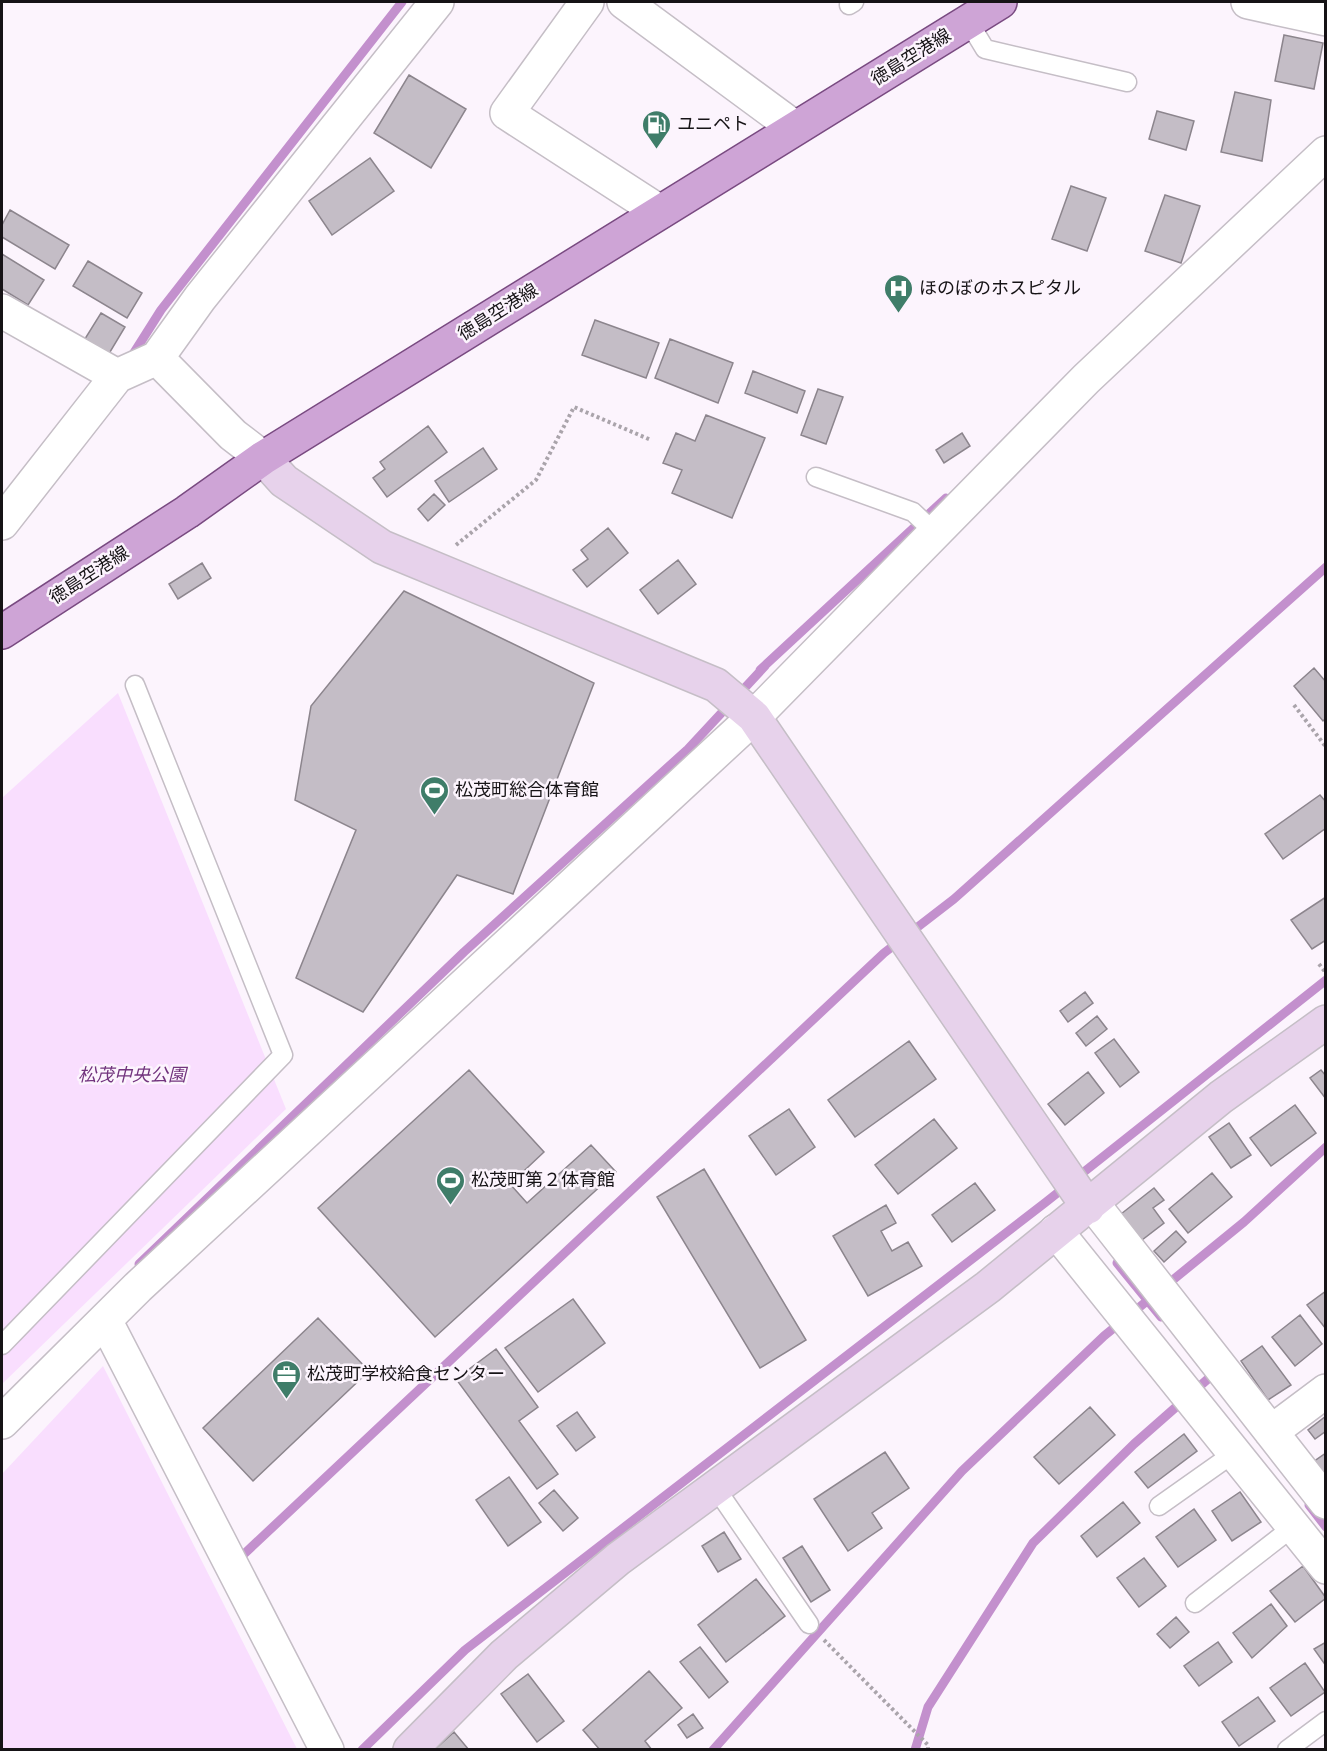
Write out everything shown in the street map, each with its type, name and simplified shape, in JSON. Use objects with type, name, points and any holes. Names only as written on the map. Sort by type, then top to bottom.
[{"type":"main road","name":"徳島空港線","points":[[2,632],[187,512],[263,458],[986,8]]},
{"type":"street","points":[[2,523],[117,376],[157,358],[200,298],[437,2]]},
{"type":"street","points":[[587,2],[507,113],[660,212]]},
{"type":"street","points":[[624,2],[795,128]]},
{"type":"street","points":[[1248,2],[1326,19]]},
{"type":"street","points":[[2,1422],[138,1287],[754,717],[924,522],[1086,380],[1326,153]]},
{"type":"street","points":[[2,311],[117,376]]},
{"type":"street","points":[[157,358],[233,435],[263,458],[284,481],[382,547],[716,685],[754,717],[1090,1205],[1326,1502]]},
{"type":"street","points":[[410,1749],[504,1655],[618,1559],[988,1287],[1221,1097],[1326,1022]]},
{"type":"street","points":[[1056,1231],[1326,1567]]},
{"type":"street","points":[[105,1320],[327,1749]]},
{"type":"street","points":[[1271,1431],[1326,1391]]},
{"type":"lane","points":[[986,8],[985,49],[1127,82]]},
{"type":"lane","points":[[816,477],[924,522]]},
{"type":"lane","points":[[2,1345],[283,1055],[135,685]]},
{"type":"lane","points":[[1159,1506],[1234,1453]]},
{"type":"lane","points":[[715,1487],[809,1624]]},
{"type":"lane","points":[[1195,1603],[1293,1527]]},
{"type":"lane","points":[[1287,1749],[1326,1721]]},
{"type":"path","points":[[428,566],[536,480],[574,407],[651,440]]},
{"type":"path","points":[[1294,705],[1326,747]]},
{"type":"path","points":[[1319,964],[1326,973]]},
{"type":"path","points":[[809,1624],[928,1745],[927,1749]]},
{"type":"green space","name":"松茂中央公園","points":[[118,693],[286,1109],[2,1384],[2,798]]},
{"type":"green space","points":[[103,1366],[297,1749],[2,1749],[2,1474]]},
{"type":"building","points":[[1284,35],[1323,43],[1314,89],[1275,81]]},
{"type":"building","points":[[409,75],[466,109],[431,168],[374,133]]},
{"type":"building","points":[[1235,92],[1271,100],[1262,161],[1221,152]]},
{"type":"building","points":[[1157,111],[1194,121],[1186,150],[1149,139]]},
{"type":"building","points":[[370,158],[394,191],[332,235],[309,201]]},
{"type":"building","points":[[1071,186],[1106,198],[1087,251],[1052,239]]},
{"type":"building","points":[[1165,195],[1200,206],[1181,263],[1145,251]]},
{"type":"building","points":[[10,210],[69,245],[55,269],[2,237],[2,225]]},
{"type":"building","points":[[2,254],[44,280],[28,305],[2,289]]},
{"type":"building","points":[[88,261],[142,293],[127,318],[73,286]]},
{"type":"building","points":[[101,313],[125,327],[107,357],[83,342]]},
{"type":"building","points":[[595,320],[659,343],[646,378],[582,355]]},
{"type":"building","points":[[670,339],[733,363],[718,403],[655,378]]},
{"type":"building","points":[[753,371],[805,391],[797,413],[745,393]]},
{"type":"building","points":[[818,389],[843,397],[826,444],[801,435]]},
{"type":"building","points":[[706,415],[765,438],[732,518],[672,493],[682,470],[663,463],[676,433],[695,441]]},
{"type":"building","points":[[428,426],[447,452],[387,497],[373,478],[385,469],[380,462]]},
{"type":"building","points":[[962,433],[970,446],[944,463],[936,450]]},
{"type":"building","points":[[483,448],[497,469],[449,502],[435,481]]},
{"type":"building","points":[[434,494],[445,505],[428,521],[418,509]]},
{"type":"building","points":[[608,528],[628,553],[587,587],[573,570],[588,559],[581,550]]},
{"type":"building","points":[[678,560],[696,584],[658,614],[640,590]]},
{"type":"building","points":[[202,563],[211,578],[178,599],[169,584]]},
{"type":"building","name":"松茂町総合体育館","points":[[404,591],[594,683],[513,894],[457,875],[363,1012],[296,978],[356,830],[295,800],[311,706]]},
{"type":"building","points":[[1314,668],[1326,682],[1326,718],[1323,721],[1294,686]]},
{"type":"building","points":[[1320,795],[1326,802],[1326,828],[1283,859],[1265,834]]},
{"type":"building","points":[[1326,897],[1326,940],[1312,949],[1291,920]]},
{"type":"building","points":[[1085,992],[1093,1003],[1068,1022],[1060,1011]]},
{"type":"building","points":[[1097,1016],[1107,1029],[1086,1046],[1076,1033]]},
{"type":"building","points":[[1114,1039],[1139,1072],[1120,1087],[1095,1053]]},
{"type":"building","points":[[909,1041],[936,1079],[855,1137],[828,1100]]},
{"type":"building","name":"松茂町第２体育館","points":[[469,1070],[544,1152],[510,1184],[527,1203],[591,1145],[616,1172],[435,1337],[318,1208]]},
{"type":"building","points":[[1321,1070],[1326,1076],[1326,1099],[1310,1078]]},
{"type":"building","points":[[1088,1072],[1104,1093],[1065,1125],[1048,1104]]},
{"type":"building","points":[[1295,1105],[1316,1133],[1271,1166],[1250,1138]]},
{"type":"building","points":[[789,1109],[815,1147],[776,1175],[749,1136]]},
{"type":"building","points":[[934,1119],[957,1148],[898,1194],[875,1165]]},
{"type":"building","points":[[1229,1123],[1251,1155],[1231,1168],[1209,1137]]},
{"type":"building","points":[[704,1169],[806,1340],[760,1368],[657,1197]]},
{"type":"building","points":[[1212,1173],[1232,1197],[1188,1233],[1169,1209]]},
{"type":"building","points":[[975,1183],[995,1210],[952,1242],[932,1215]]},
{"type":"building","points":[[1154,1188],[1164,1200],[1153,1208],[1164,1223],[1142,1240],[1121,1214]]},
{"type":"building","points":[[886,1205],[896,1223],[881,1231],[892,1251],[908,1242],[922,1266],[868,1296],[833,1236]]},
{"type":"building","points":[[1176,1231],[1186,1242],[1164,1262],[1154,1251]]},
{"type":"building","points":[[1326,1291],[1326,1329],[1307,1305]]},
{"type":"building","points":[[573,1299],[605,1343],[538,1392],[505,1348]]},
{"type":"building","points":[[1300,1315],[1322,1344],[1295,1366],[1272,1337]]},
{"type":"building","name":"松茂町学校給食センター","points":[[318,1318],[369,1371],[253,1481],[203,1428]]},
{"type":"building","points":[[1262,1346],[1291,1385],[1268,1400],[1241,1361]]},
{"type":"building","points":[[496,1349],[538,1407],[519,1421],[558,1474],[537,1489],[456,1379]]},
{"type":"building","points":[[1090,1407],[1115,1435],[1059,1484],[1034,1457]]},
{"type":"building","points":[[577,1412],[595,1437],[576,1451],[557,1426]]},
{"type":"building","points":[[1326,1416],[1326,1431],[1315,1439],[1308,1430]]},
{"type":"building","points":[[1184,1434],[1197,1451],[1148,1488],[1135,1472]]},
{"type":"building","points":[[885,1452],[909,1488],[872,1513],[882,1528],[848,1551],[814,1499]]},
{"type":"building","points":[[1326,1453],[1326,1479],[1313,1462]]},
{"type":"building","points":[[509,1477],[541,1522],[508,1546],[476,1500]]},
{"type":"building","points":[[554,1490],[578,1518],[563,1531],[539,1503]]},
{"type":"building","points":[[1240,1492],[1261,1522],[1232,1541],[1212,1511]]},
{"type":"building","points":[[1123,1502],[1140,1523],[1097,1557],[1081,1536]]},
{"type":"building","points":[[1194,1509],[1216,1540],[1178,1567],[1156,1537]]},
{"type":"building","points":[[724,1532],[741,1559],[718,1572],[702,1546]]},
{"type":"building","points":[[802,1546],[830,1590],[811,1602],[783,1558]]},
{"type":"building","points":[[1144,1558],[1166,1586],[1139,1607],[1117,1578]]},
{"type":"building","points":[[1303,1566],[1326,1598],[1295,1622],[1270,1591]]},
{"type":"building","points":[[756,1579],[785,1616],[726,1662],[698,1625]]},
{"type":"building","points":[[1271,1604],[1287,1626],[1252,1658],[1233,1633]]},
{"type":"building","points":[[1176,1617],[1189,1632],[1170,1648],[1157,1634]]},
{"type":"building","points":[[1218,1642],[1232,1662],[1199,1686],[1184,1666]]},
{"type":"building","points":[[1326,1642],[1326,1666],[1314,1649]]},
{"type":"building","points":[[700,1647],[728,1682],[709,1698],[680,1662]]},
{"type":"building","points":[[1305,1663],[1325,1692],[1291,1716],[1270,1688]]},
{"type":"building","points":[[649,1671],[682,1708],[645,1741],[652,1750],[600,1750],[583,1730]]},
{"type":"building","points":[[528,1674],[564,1721],[537,1742],[501,1694]]},
{"type":"building","points":[[1258,1697],[1275,1721],[1239,1746],[1222,1722]]},
{"type":"building","points":[[693,1714],[703,1728],[687,1738],[678,1725]]},
{"type":"building","points":[[454,1732],[469,1750],[434,1750]]},
{"type":"waterway","points":[[130,359],[161,310],[402,2]]},
{"type":"waterway","points":[[760,670],[946,498]]},
{"type":"waterway","points":[[243,1555],[884,953],[954,899],[1326,567]]},
{"type":"waterway","points":[[139,1264],[464,952],[688,749],[765,666]]},
{"type":"waterway","points":[[362,1750],[465,1650],[1046,1202],[1326,980]]},
{"type":"waterway","points":[[713,1750],[962,1471],[1104,1336],[1244,1222],[1326,1147]]},
{"type":"waterway","points":[[1117,1263],[1161,1317]]},
{"type":"waterway","points":[[915,1750],[928,1707],[1033,1543],[1134,1444],[1209,1378]]},
{"type":"waterway","points":[[1309,1505],[1326,1527]]},
{"type":"place","name":"ユニペト","points":[[656,150]]},
{"type":"place","name":"ほのぼのホスピタル","points":[[898,314]]},
{"type":"place","name":"松茂町総合体育館","points":[[434,816]]},
{"type":"place","name":"松茂町第２体育館","points":[[450,1206]]},
{"type":"place","name":"松茂町学校給食センター","points":[[286,1400]]}]
